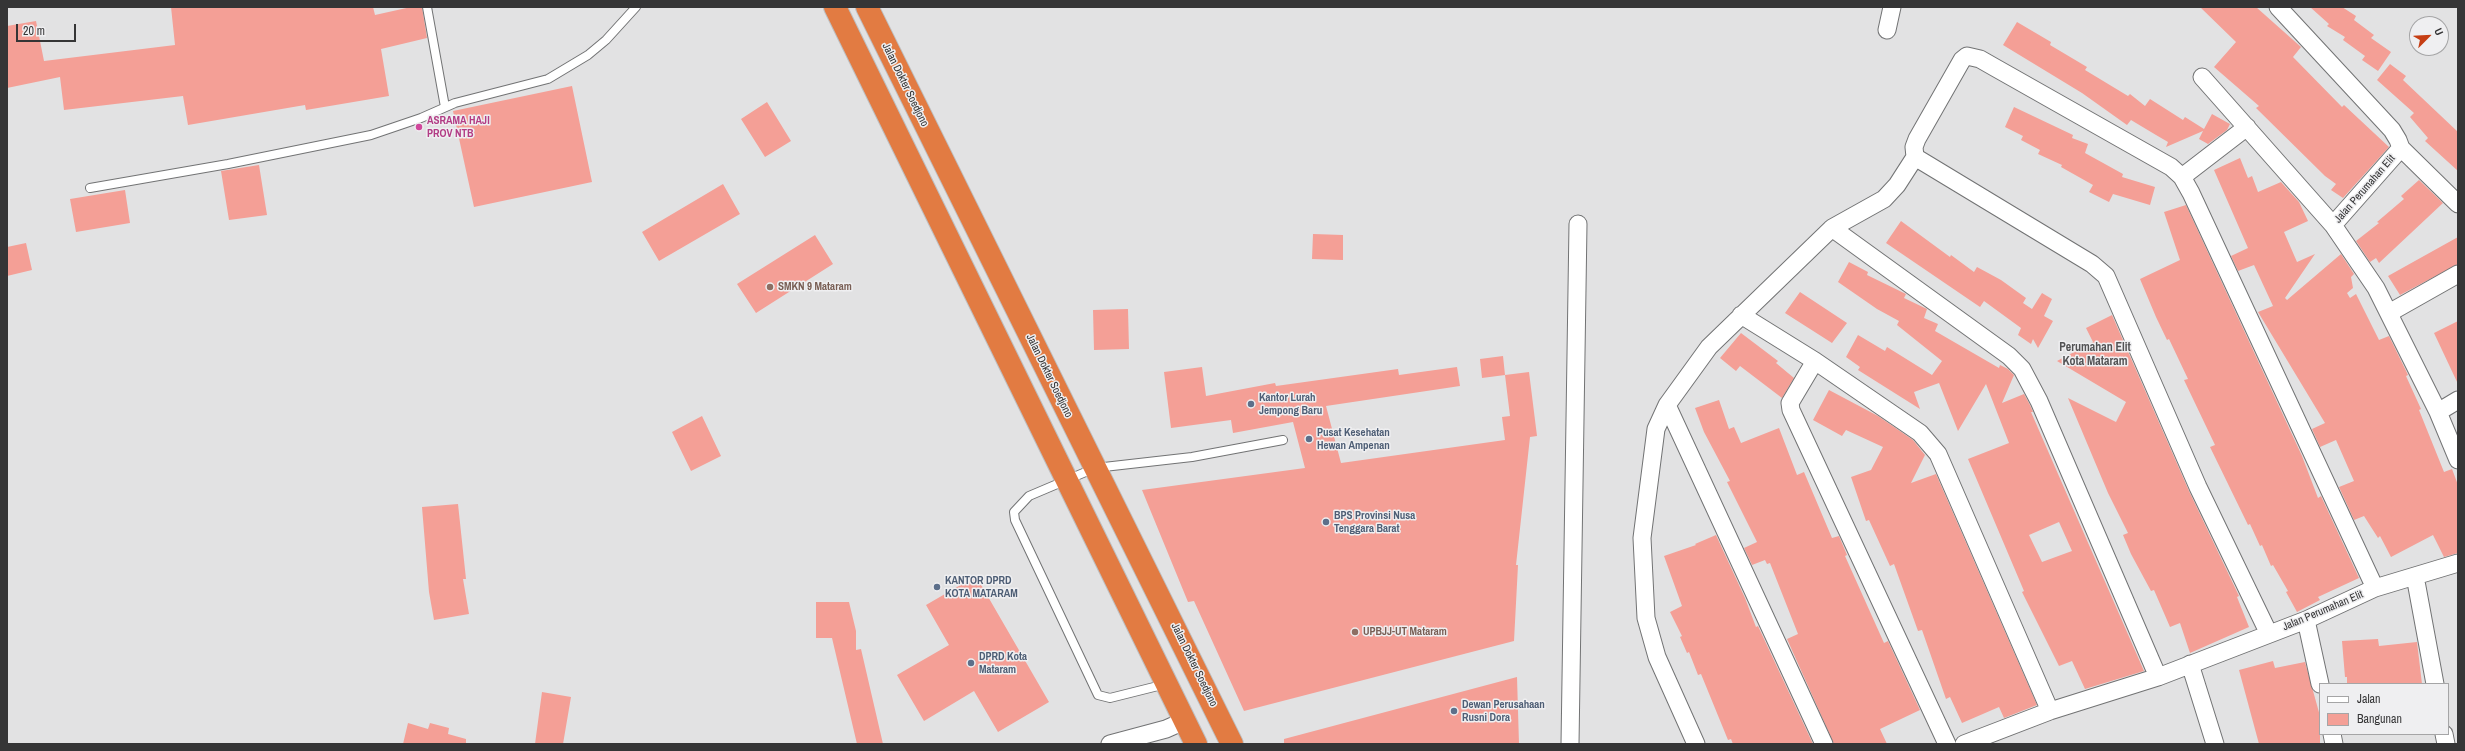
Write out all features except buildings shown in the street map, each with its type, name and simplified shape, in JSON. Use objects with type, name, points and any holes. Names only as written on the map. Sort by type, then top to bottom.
[{"type":"highway","points":[[835,7],[1196,744]]},
{"type":"highway","name":"Jalan Dokter Soedjono","points":[[867,7],[1232,744]]},
{"type":"street","points":[[1887,30],[1892,7]]},
{"type":"street","name":"Jalan Perumahan Elit","points":[[2278,7],[2392,130],[2401,148],[2333,225],[2376,288],[2438,412],[2458,460]]},
{"type":"street","points":[[1696,744],[1657,657],[1646,618],[1642,538],[1653,442],[1656,429],[1667,405],[1709,347],[1832,228],[1884,199],[1897,185],[1915,157],[1914,147],[1917,139],[1954,73],[1966,56],[1973,57],[2171,167],[2182,177],[2191,192],[2375,588]]},
{"type":"street","points":[[2202,77],[2333,225]]},
{"type":"street","points":[[2182,177],[2247,127]]},
{"type":"street","points":[[2401,148],[2458,204]]},
{"type":"street","points":[[1915,157],[2092,264],[2106,276],[2198,487],[2269,634]]},
{"type":"street","points":[[1570,744],[1578,224]]},
{"type":"street","points":[[1832,228],[2009,356],[2022,369],[2039,400],[2158,677]]},
{"type":"street","points":[[2389,313],[2458,274]]},
{"type":"street","points":[[1741,315],[1815,362],[1920,433],[1938,454],[2050,712]]},
{"type":"street","points":[[1815,362],[1790,403],[1791,410],[1947,744]]},
{"type":"street","points":[[2438,412],[2458,400]]},
{"type":"street","points":[[1667,405],[1824,744]]},
{"type":"street","name":"Jalan Perumahan Elit","points":[[1964,744],[2050,712],[2158,677],[2306,620],[2375,588],[2458,563]]},
{"type":"street","points":[[2415,576],[2435,683]]},
{"type":"street","points":[[2306,620],[2320,683]]},
{"type":"street","points":[[2190,664],[2215,744]]},
{"type":"street","points":[[1110,744],[1145,736],[1184,720]]},
{"type":"lane","points":[[427,7],[445,107]]},
{"type":"lane","points":[[90,188],[228,164],[371,135],[421,118],[455,103],[548,79],[588,55],[611,34],[636,7]]},
{"type":"lane","points":[[1167,684],[1110,698],[1098,695],[1014,516],[1014,512],[1019,504],[1029,496],[1095,468],[1192,457],[1283,440]]},
{"type":"place","name":"ASRAMA HAJI PROV NTB","points":[[419,127]]},
{"type":"place","name":"SMKN 9 Mataram","points":[[770,287]]},
{"type":"place","name":"Kantor Lurah Jempong Baru","points":[[1251,404]]},
{"type":"place","name":"Pusat Kesehatan Hewan Ampenan","points":[[1309,439]]},
{"type":"place","name":"BPS Provinsi Nusa Tenggara Barat","points":[[1326,522]]},
{"type":"place","name":"KANTOR DPRD KOTA MATARAM","points":[[937,587]]},
{"type":"place","name":"UPBJJ-UT Mataram","points":[[1355,632]]},
{"type":"place","name":"DPRD Kota Mataram","points":[[971,663]]},
{"type":"place","name":"Dewan Perusahaan Rusni Dora","points":[[1454,711]]},
{"type":"district","name":"Perumahan Elit Kota Mataram","points":[[2095,355]]}]
